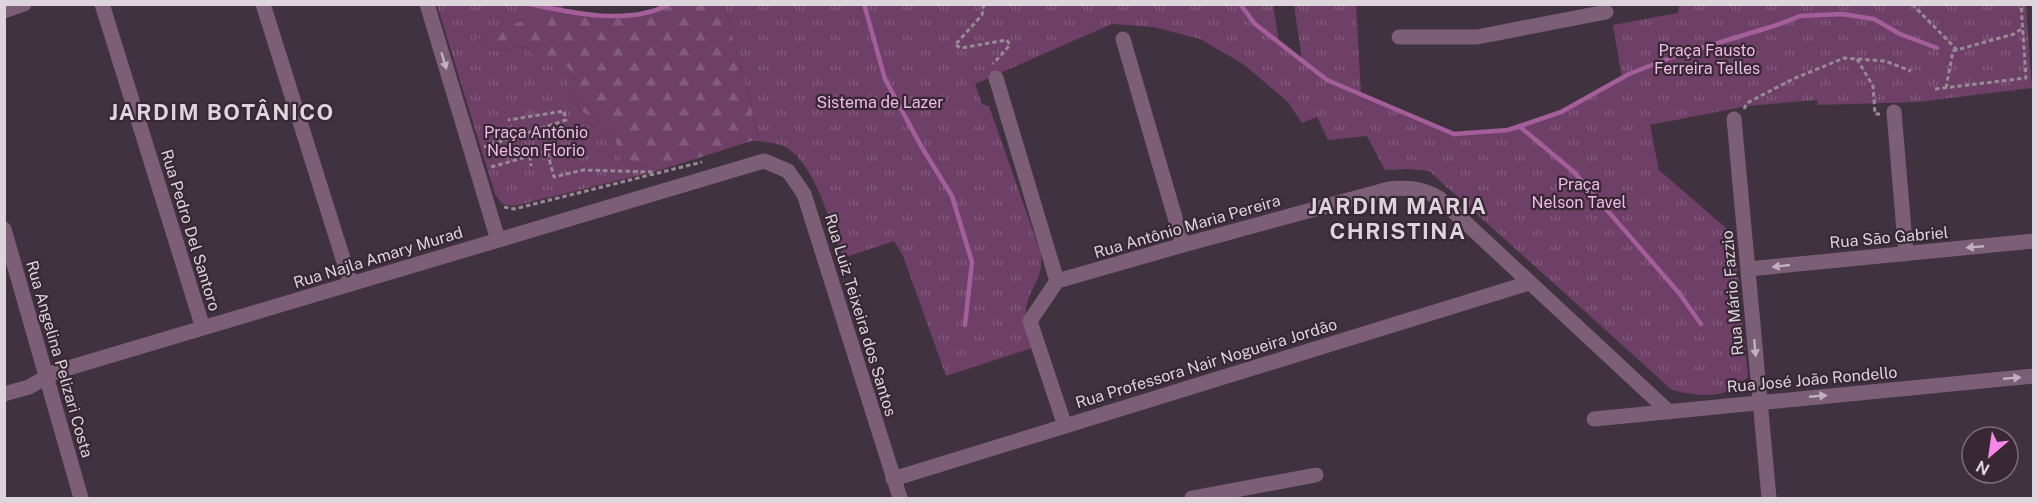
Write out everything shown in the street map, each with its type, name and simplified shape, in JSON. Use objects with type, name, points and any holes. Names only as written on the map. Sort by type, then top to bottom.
[{"type":"street","points":[[4,11],[24,4]]},
{"type":"street","name":"Rua Pedro Del Santoro","points":[[102,4],[203,328]]},
{"type":"street","points":[[263,4],[351,284]]},
{"type":"street","points":[[428,4],[498,240]]},
{"type":"street","points":[[1400,37],[1477,37],[1606,11]]},
{"type":"street","points":[[1123,39],[1183,245]]},
{"type":"street","points":[[992,73],[1057,281],[1030,321],[1065,426]]},
{"type":"street","points":[[1894,112],[1906,254]]},
{"type":"street","name":"Rua Mário Fazzio","points":[[1734,119],[1769,498]]},
{"type":"street","name":"Rua Najla Amary Murad","points":[[4,394],[29,387],[56,372],[764,161]]},
{"type":"street","name":"Rua Luiz Teixeira dos Santos","points":[[764,161],[788,171],[804,194],[900,498]]},
{"type":"street","name":"Rua Antônio Maria Pereira","points":[[1057,281],[1389,189],[1408,187],[1425,190],[1439,198],[1669,412]]},
{"type":"street","name":"Rua Angelina Pelizari Costa","points":[[4,229],[81,498]]},
{"type":"street","name":"Rua São Gabriel","points":[[1748,269],[2034,241]]},
{"type":"street","name":"Rua Professora Nair Nogueira Jordão","points":[[893,479],[1529,283]]},
{"type":"street","name":"Rua José João Rondello","points":[[1594,419],[2034,376]]},
{"type":"street","points":[[1192,498],[1316,475]]},
{"type":"path","points":[[984,4],[982,15],[955,45],[961,48],[1007,40],[1010,45],[992,73]]},
{"type":"path","points":[[1935,89],[2026,78],[2021,4]]},
{"type":"path","points":[[1911,5],[1957,50]]},
{"type":"path","points":[[1946,88],[1953,51],[2014,34],[2023,28]]},
{"type":"path","points":[[1734,119],[1747,106],[1747,103],[1793,79],[1844,58],[1885,61],[1911,71]]},
{"type":"path","points":[[1857,59],[1873,86],[1875,114]]},
{"type":"path","points":[[483,147],[566,120],[564,111],[508,120]]},
{"type":"path","points":[[478,171],[547,151],[554,177],[583,170],[658,172],[514,209],[499,204]]},
{"type":"path","points":[[530,156],[531,166]]},
{"type":"green space","name":"Praça Antônio Nelson Florio","points":[[437,5],[563,5],[564,11],[552,9],[476,40],[494,51],[524,46],[539,58],[560,57],[576,78],[568,83],[581,111],[602,123],[616,143],[621,160],[661,170],[514,206],[502,204],[495,194]]},
{"type":"green space","points":[[669,5],[724,5],[760,141],[751,141],[661,170],[621,160],[616,143],[602,123],[581,111],[568,83],[575,79],[539,58],[524,46],[494,51],[476,40],[548,10],[626,16],[640,15]]},
{"type":"green space","points":[[724,5],[1273,5],[1279,42],[1302,60],[1294,5],[1356,5],[1361,94],[1454,134],[1508,130],[1561,112],[1622,78],[1613,25],[1678,13],[1679,5],[2026,5],[2032,88],[1918,102],[1818,105],[1817,100],[1747,106],[1650,125],[1659,170],[1734,235],[1748,377],[1730,390],[1703,395],[1672,390],[1429,171],[1385,170],[1367,136],[1328,140],[1317,117],[1302,123],[1288,102],[1243,64],[1200,39],[1154,27],[1112,24],[975,84],[982,104],[989,106],[1041,254],[1041,263],[1039,275],[1026,309],[1032,348],[946,376],[903,256],[894,241],[843,258],[828,214],[806,168],[797,156],[784,146],[760,141]]},
{"type":"waterway","points":[[530,4],[601,16],[637,15],[669,4]]},
{"type":"waterway","points":[[864,4],[885,79],[921,146],[952,196],[972,262],[965,325]]},
{"type":"waterway","points":[[1240,4],[1255,24],[1327,80],[1454,134],[1508,130],[1561,112],[1629,74],[1675,56],[1800,16],[1842,14],[1874,19],[1900,34],[1937,48]]},
{"type":"waterway","points":[[1519,126],[1574,172],[1679,293],[1701,324]]},
{"type":"district","name":"JARDIM BOTÂNICO","points":[[222,112]]},
{"type":"district","name":"JARDIM MARIA CHRISTINA","points":[[1398,218]]},
{"type":"park label","name":"Praça Fausto Ferreira Telles","points":[[1707,59]]},
{"type":"park label","name":"Sistema de Lazer","points":[[880,102]]},
{"type":"park label","name":"Praça Nelson Tavel","points":[[1579,193]]}]
